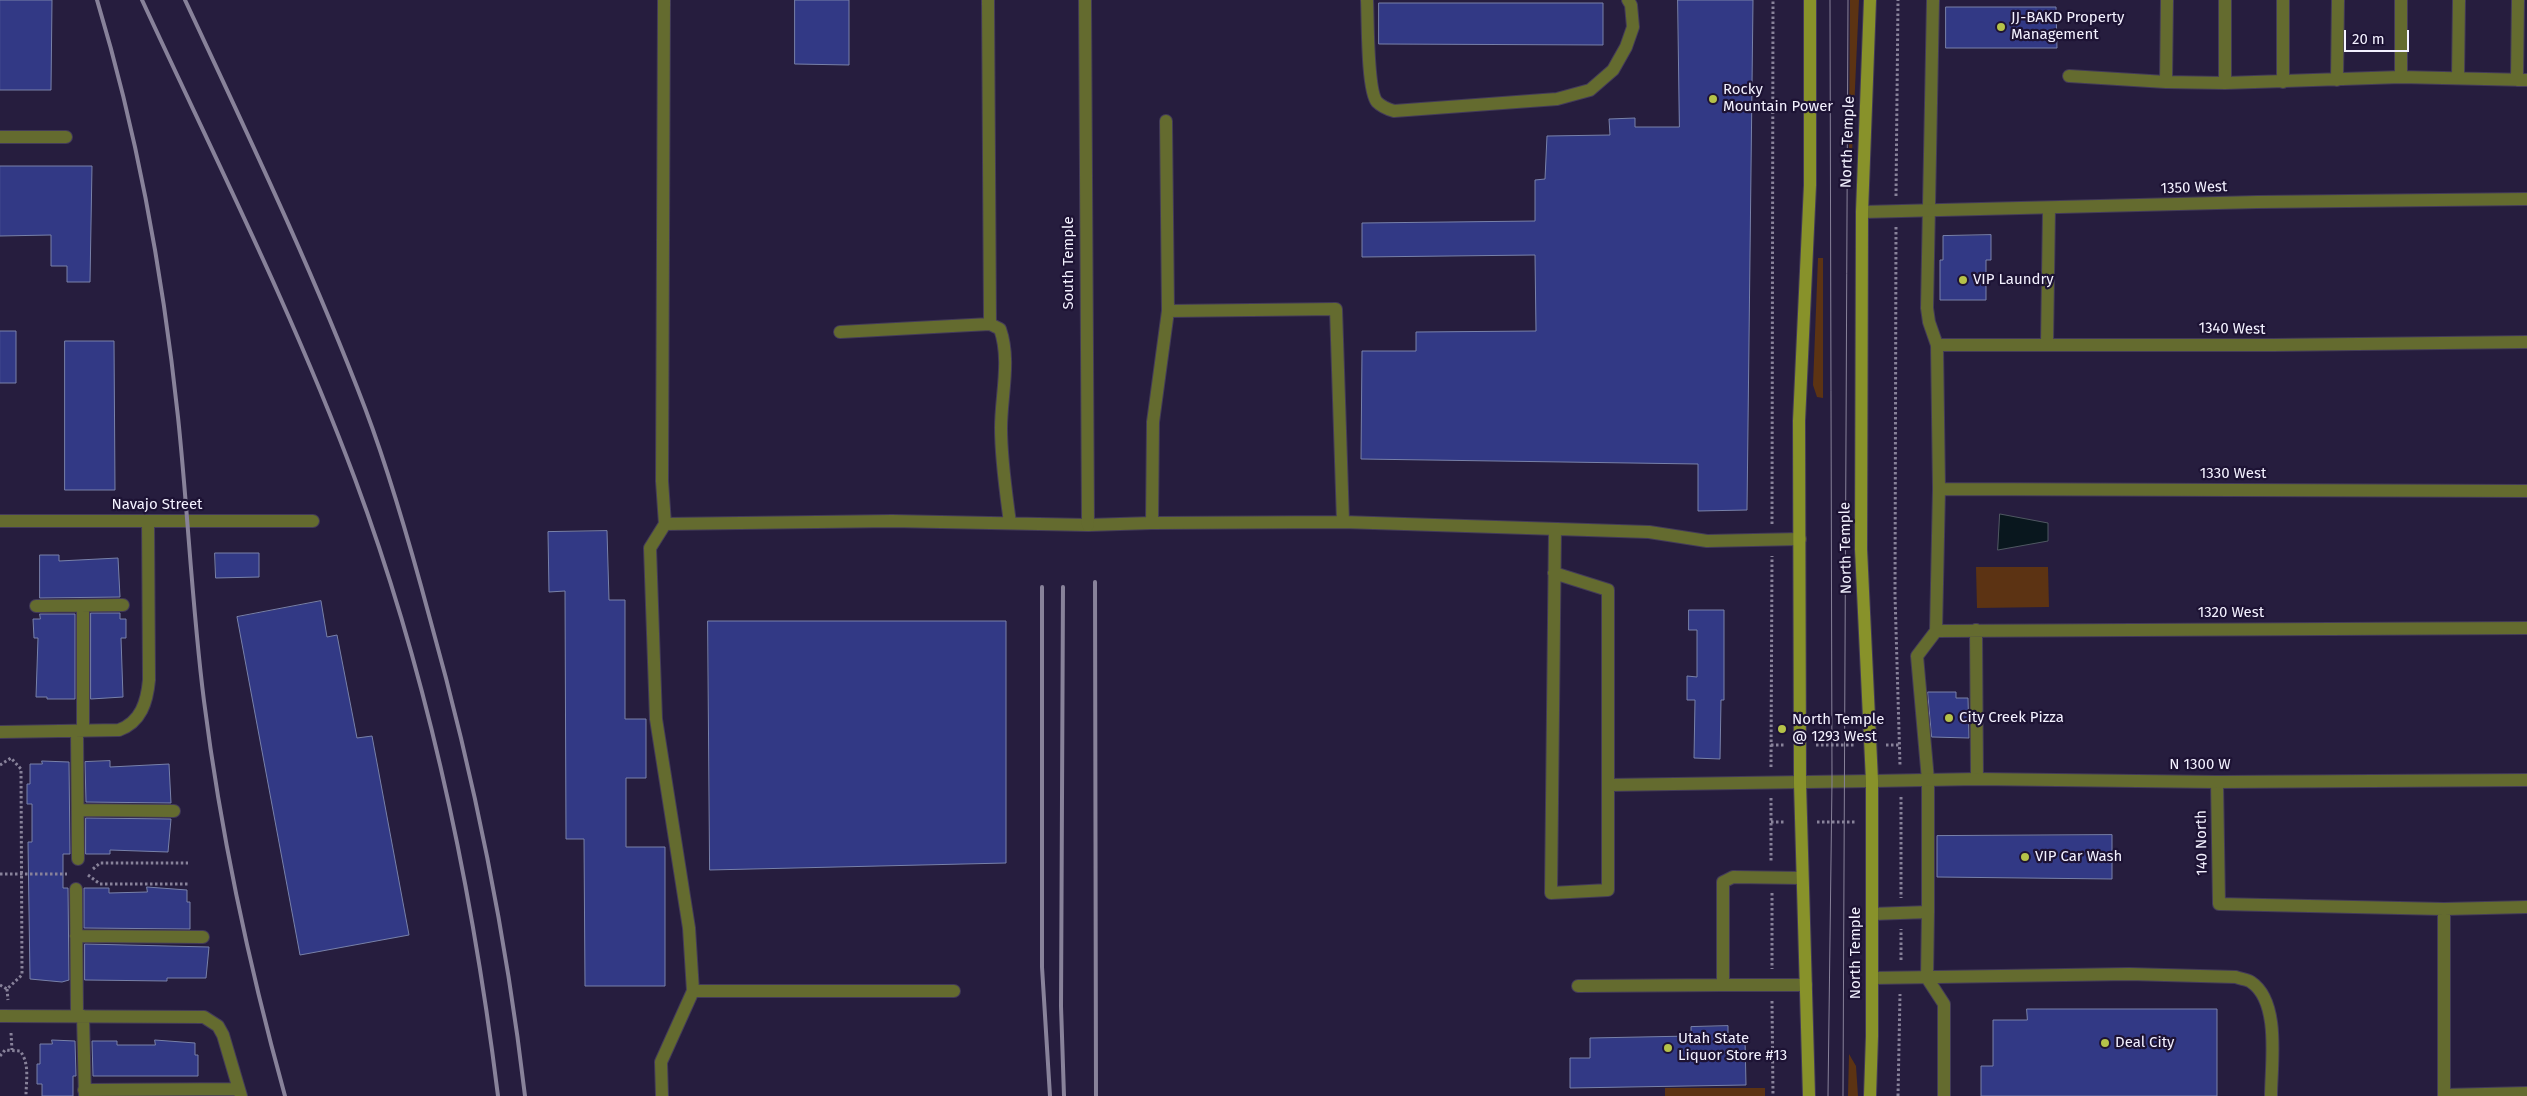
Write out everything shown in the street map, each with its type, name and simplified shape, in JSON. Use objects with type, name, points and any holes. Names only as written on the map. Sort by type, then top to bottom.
[{"type":"main road","points":[[1809,1096],[1800,783],[1799,421],[1810,185],[1810,0]]},
{"type":"main road","name":"North Temple","points":[[1870,0],[1862,212],[1861,549],[1872,782],[1870,1096]]},
{"type":"street","points":[[662,1096],[661,1062],[693,990],[689,928],[656,719],[650,548],[665,524],[662,481],[664,0]]},
{"type":"street","points":[[988,0],[990,324]]},
{"type":"street","name":"South Temple","points":[[1085,0],[1088,525]]},
{"type":"street","points":[[1367,0],[1371,78],[1376,100],[1385,109],[1394,111],[1557,99],[1590,90],[1613,70],[1626,47],[1633,27],[1631,5],[1628,0]]},
{"type":"street","points":[[1932,0],[1927,308],[1929,322],[1938,345],[1939,489],[1936,631],[1917,656],[1928,780],[1927,978],[1944,1004],[1944,1096]]},
{"type":"street","points":[[2166,0],[2166,82]]},
{"type":"street","points":[[2225,0],[2225,83]]},
{"type":"street","points":[[2283,0],[2283,82]]},
{"type":"street","points":[[2337,80],[2338,0]]},
{"type":"street","points":[[2401,0],[2401,77]]},
{"type":"street","points":[[2458,78],[2459,0]]},
{"type":"street","points":[[2069,76],[2166,82],[2225,83],[2401,77],[2522,80],[2518,0]]},
{"type":"street","points":[[1152,522],[1154,422],[1168,311],[1166,121]]},
{"type":"street","points":[[0,137],[66,137]]},
{"type":"street","name":"1350 West","points":[[1862,212],[2049,209],[2257,202],[2527,199]]},
{"type":"street","points":[[2046,344],[2049,209]]},
{"type":"street","points":[[1168,311],[1336,309],[1343,522]]},
{"type":"street","points":[[840,332],[990,324],[1000,329],[1004,339],[1001,429],[1010,523]]},
{"type":"street","name":"1340 West","points":[[1938,345],[2282,346],[2527,342]]},
{"type":"street","name":"1330 West","points":[[1939,489],[2527,491]]},
{"type":"street","name":"Navajo Street","points":[[0,521],[313,521]]},
{"type":"street","points":[[0,732],[119,730],[128,727],[137,718],[148,696],[148,521]]},
{"type":"street","points":[[665,524],[892,521],[1088,525],[1152,522],[1343,522],[1649,532],[1708,541],[1800,539]]},
{"type":"street","points":[[1554,574],[1608,590],[1608,890],[1551,893],[1554,574],[1555,529]]},
{"type":"street","points":[[36,606],[123,606]]},
{"type":"street","points":[[78,859],[83,606]]},
{"type":"street","name":"1320 West","points":[[1936,631],[2527,628]]},
{"type":"street","points":[[1976,630],[1977,779]]},
{"type":"street","name":"N 1300 W","points":[[1608,785],[1977,779],[2217,782],[2527,780]]},
{"type":"street","name":"140 North","points":[[2217,782],[2219,904],[2444,909]]},
{"type":"street","points":[[78,810],[174,811]]},
{"type":"street","points":[[1723,985],[1723,882],[1733,877],[1802,878]]},
{"type":"street","points":[[0,1016],[80,1016],[195,1015],[211,1020],[218,1026],[228,1045],[240,1092],[84,1093],[80,1016],[76,936],[76,889]]},
{"type":"street","points":[[2527,907],[2444,909],[2444,1096],[2527,1093]]},
{"type":"street","points":[[1872,914],[1928,912]]},
{"type":"street","points":[[76,936],[203,937]]},
{"type":"street","points":[[1872,978],[2129,974],[2236,977],[2251,982],[2265,1000],[2272,1018],[2271,1096]]},
{"type":"street","points":[[1578,986],[1806,984]]},
{"type":"street","points":[[693,990],[954,990]]},
{"type":"path","points":[[1771,758],[1774,0]]},
{"type":"path","points":[[1771,745],[1900,745],[1895,595],[1898,0]]},
{"type":"path","points":[[7,989],[22,975],[21,769],[11,758],[11,752]]},
{"type":"path","points":[[0,765],[11,758]]},
{"type":"path","points":[[1898,1096],[1901,807]]},
{"type":"path","points":[[1773,1096],[1771,822],[1901,821]]},
{"type":"path","points":[[188,863],[100,863],[87,874],[100,884],[190,884]]},
{"type":"path","points":[[0,874],[68,874]]},
{"type":"path","points":[[0,985],[7,989]]},
{"type":"path","points":[[7,989],[8,1001]]},
{"type":"path","points":[[11,1033],[12,1050]]},
{"type":"path","points":[[0,1056],[5,1050],[20,1051],[26,1061],[26,1096]]},
{"type":"shaded area","points":[[1850,0],[1859,0],[1852,154],[1849,154]]},
{"type":"shaded area","points":[[1818,258],[1823,258],[1823,398],[1817,397],[1813,385]]},
{"type":"shaded area","points":[[2000,514],[2048,523],[2048,541],[1998,550]]},
{"type":"shaded area","points":[[1976,567],[2048,567],[2049,607],[1977,608]]},
{"type":"shaded area","points":[[1849,1054],[1856,1066],[1858,1096],[1848,1096]]},
{"type":"shaded area","points":[[1665,1088],[1765,1088],[1765,1096],[1665,1096]]},
{"type":"building","points":[[0,0],[52,0],[51,90],[0,90]]},
{"type":"building","points":[[795,0],[849,0],[849,65],[795,64]]},
{"type":"building","points":[[1678,0],[1753,0],[1747,510],[1698,511],[1698,464],[1361,459],[1362,351],[1416,351],[1416,332],[1536,331],[1535,255],[1362,257],[1362,223],[1535,221],[1535,180],[1545,179],[1547,136],[1610,135],[1609,119],[1635,118],[1635,127],[1679,127]]},
{"type":"building","points":[[1379,3],[1603,3],[1603,45],[1379,44]]},
{"type":"building","name":"JJ-BAKD Property Management","points":[[1946,7],[2056,7],[2057,48],[1946,48]]},
{"type":"building","points":[[0,166],[92,166],[90,282],[67,282],[67,266],[51,266],[51,235],[0,236]]},
{"type":"building","name":"VIP Laundry","points":[[1991,235],[1991,260],[1986,260],[1986,300],[1940,300],[1940,260],[1943,260],[1943,236]]},
{"type":"building","points":[[0,331],[16,331],[16,383],[0,383]]},
{"type":"building","points":[[65,341],[114,341],[115,490],[65,490]]},
{"type":"building","points":[[607,531],[609,600],[625,600],[625,719],[646,719],[646,778],[626,778],[626,847],[665,847],[665,986],[585,986],[584,839],[566,839],[565,591],[549,592],[548,532]]},
{"type":"building","points":[[215,553],[259,553],[259,577],[216,578]]},
{"type":"building","points":[[40,555],[59,555],[59,561],[118,558],[120,597],[40,598]]},
{"type":"building","points":[[321,601],[327,637],[337,635],[357,738],[372,736],[409,935],[300,955],[237,617]]},
{"type":"building","points":[[1689,610],[1724,610],[1724,700],[1721,700],[1720,759],[1694,758],[1695,700],[1687,700],[1687,676],[1697,677],[1697,630],[1689,630]]},
{"type":"building","points":[[91,613],[120,613],[120,619],[126,619],[126,638],[121,638],[123,697],[91,699]]},
{"type":"building","points":[[40,614],[75,614],[75,699],[36,697],[38,638],[34,638],[33,619],[40,619]]},
{"type":"building","points":[[708,621],[1006,621],[1006,863],[710,870]]},
{"type":"building","name":"City Creek Pizza","points":[[1928,692],[1956,692],[1956,698],[1968,698],[1969,738],[1932,737]]},
{"type":"building","points":[[42,761],[69,762],[70,854],[63,854],[63,888],[68,888],[69,980],[62,982],[30,979],[28,842],[32,842],[32,804],[27,804],[27,784],[30,784],[30,764],[42,764]]},
{"type":"building","points":[[110,761],[110,767],[169,764],[171,803],[86,802],[85,762]]},
{"type":"building","points":[[86,818],[171,819],[168,852],[110,850],[110,854],[86,854]]},
{"type":"building","name":"VIP Car Wash","points":[[2112,835],[2112,879],[1937,877],[1937,836]]},
{"type":"building","points":[[147,887],[187,890],[187,902],[190,902],[190,929],[84,928],[84,888],[109,888],[109,893],[147,892]]},
{"type":"building","points":[[85,944],[209,947],[206,978],[167,978],[167,981],[85,980]]},
{"type":"building","name":"Deal City","points":[[2027,1009],[2217,1009],[2217,1096],[1981,1096],[1981,1066],[1993,1066],[1993,1020],[2027,1020]]},
{"type":"building","name":"Utah State Liquor Store #13","points":[[1728,1026],[1728,1038],[1745,1038],[1746,1085],[1570,1088],[1570,1058],[1590,1058],[1590,1038],[1691,1036],[1691,1027]]},
{"type":"building","points":[[52,1040],[75,1041],[76,1076],[73,1076],[73,1096],[42,1096],[42,1084],[37,1084],[40,1044],[52,1044]]},
{"type":"building","points":[[155,1040],[195,1043],[195,1055],[198,1055],[198,1076],[93,1076],[92,1041],[117,1041],[117,1045],[155,1045]]},
{"type":"tram line","points":[[1828,1096],[1832,782],[1830,0]]},
{"type":"tram line","points":[[1843,1096],[1848,0]]},
{"type":"railway","points":[[97,0],[125,103],[157,259],[178,417],[200,666],[211,751],[237,900],[285,1096]]},
{"type":"railway","points":[[142,0],[253,237],[306,357],[355,479],[381,554],[426,706],[461,861],[475,939],[498,1096]]},
{"type":"railway","points":[[185,0],[279,202],[345,356],[392,486],[446,678],[474,796],[498,915],[525,1096]]},
{"type":"railway","points":[[1095,582],[1096,1096]]},
{"type":"railway","points":[[1042,587],[1042,967],[1050,1096]]},
{"type":"railway","points":[[1063,587],[1061,1006],[1064,1096]]},
{"type":"place","name":"JJ-BAKD Property Management","points":[[2001,27]]},
{"type":"place","name":"Rocky Mountain Power","points":[[1713,99]]},
{"type":"place","name":"VIP Laundry","points":[[1963,280]]},
{"type":"place","name":"City Creek Pizza","points":[[1949,718]]},
{"type":"place","name":"North Temple @ 1293 West","points":[[1782,729]]},
{"type":"place","name":"VIP Car Wash","points":[[2025,857]]},
{"type":"place","name":"Deal City","points":[[2105,1043]]},
{"type":"place","name":"Utah State Liquor Store #13","points":[[1668,1048]]}]
